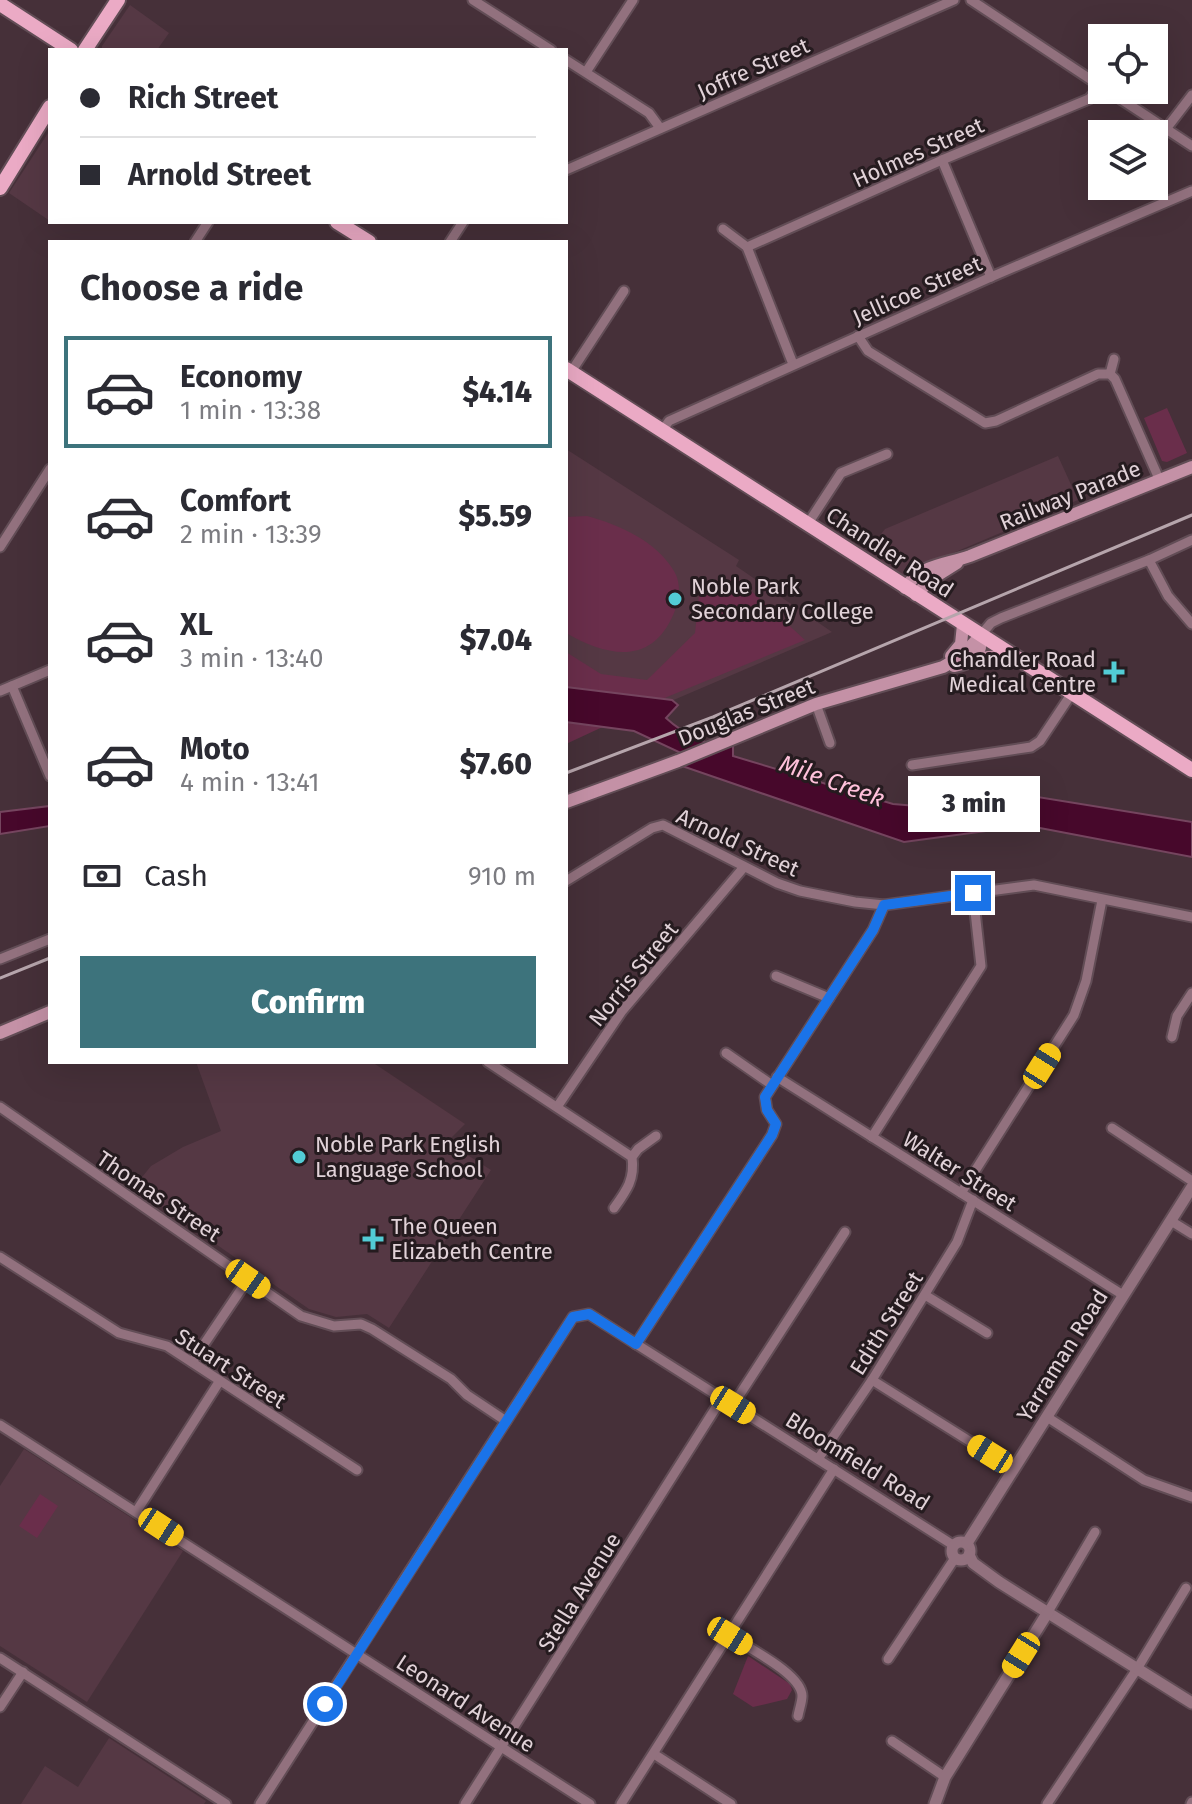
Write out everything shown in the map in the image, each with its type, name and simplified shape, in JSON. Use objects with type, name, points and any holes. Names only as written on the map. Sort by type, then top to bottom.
[{"type":"main road","points":[[86,48],[118,0]]},
{"type":"main road","points":[[0,4],[68,48]]},
{"type":"main road","points":[[0,188],[48,110]]},
{"type":"main road","points":[[340,224],[366,240]]},
{"type":"main road","name":"Chandler Road","points":[[568,371],[1192,770]]},
{"type":"main road","name":"Railway Parade","points":[[911,592],[963,559],[1192,467]]},
{"type":"main road","points":[[940,668],[958,650],[963,625]]},
{"type":"main road","points":[[964,663],[979,652],[980,636]]},
{"type":"main road","name":"Douglas Street","points":[[940,668],[964,654],[980,636]]},
{"type":"main road","name":"Douglas Street","points":[[568,801],[678,761],[816,704],[940,668],[988,657],[1013,656]]},
{"type":"main road","points":[[0,1033],[48,1013]]},
{"type":"street","points":[[473,0],[548,48]]},
{"type":"street","points":[[586,72],[633,0]]},
{"type":"street","name":"Joffre Street","points":[[568,169],[954,0]]},
{"type":"street","points":[[971,0],[1088,78]]},
{"type":"street","points":[[568,61],[653,116],[660,128]]},
{"type":"street","points":[[1168,126],[1192,95]]},
{"type":"street","name":"Holmes Street","points":[[747,247],[1088,99]]},
{"type":"street","points":[[1128,104],[1152,120]]},
{"type":"street","points":[[1168,130],[1192,146]]},
{"type":"street","points":[[942,160],[991,277]]},
{"type":"street","name":"Jellicoe Street","points":[[662,431],[669,421],[793,364],[1192,191]]},
{"type":"street","points":[[723,229],[747,247],[793,364]]},
{"type":"street","points":[[568,371],[624,291]]},
{"type":"street","points":[[858,336],[868,351],[985,423],[996,421],[1098,374],[1110,374],[1115,379],[1160,481]]},
{"type":"street","points":[[1110,374],[1114,359]]},
{"type":"street","points":[[807,525],[841,473],[887,454]]},
{"type":"street","points":[[0,547],[48,472]]},
{"type":"street","points":[[980,636],[991,623],[1001,618],[1192,540]]},
{"type":"street","points":[[1149,560],[1168,596],[1192,624]]},
{"type":"street","points":[[0,691],[48,671]]},
{"type":"street","points":[[12,686],[48,771]]},
{"type":"street","points":[[912,765],[1035,745],[1072,693]]},
{"type":"street","points":[[816,704],[830,743]]},
{"type":"street","name":"Arnold Street","points":[[568,880],[652,828],[663,825],[744,867],[800,891],[884,905],[1034,885],[1192,917]]},
{"type":"street","name":"Norris Street","points":[[557,1107],[622,1011],[744,867]]},
{"type":"street","points":[[872,1137],[981,966],[973,893]]},
{"type":"street","points":[[961,1193],[1081,999],[1102,900]]},
{"type":"street","points":[[636,1344],[772,1135],[776,1124],[767,1110],[765,1097],[873,930],[884,905]]},
{"type":"street","points":[[0,959],[48,940]]},
{"type":"street","points":[[776,976],[829,998]]},
{"type":"street","points":[[1172,1037],[1177,1016],[1192,993]]},
{"type":"street","name":"Walter Street","points":[[726,1053],[872,1137],[1123,1295]]},
{"type":"street","points":[[491,1064],[632,1157]]},
{"type":"street","name":"Thomas Street","points":[[0,1107],[301,1316],[334,1326],[361,1324],[372,1329],[451,1379],[467,1395],[506,1421]]},
{"type":"street","points":[[1112,1128],[1192,1181]]},
{"type":"street","points":[[614,1208],[634,1174],[632,1157],[656,1136]]},
{"type":"street","name":"Yarraman Road","points":[[968,1549],[1014,1469],[1192,1187]]},
{"type":"street","name":"Edith Street","points":[[818,1459],[872,1380],[957,1242],[973,1200]]},
{"type":"street","points":[[1171,1221],[1192,1234]]},
{"type":"street","points":[[733,1405],[845,1232]]},
{"type":"street","name":"Stuart Street","points":[[0,1257],[119,1333],[160,1343],[192,1362],[357,1470]]},
{"type":"street","points":[[192,1362],[248,1279]]},
{"type":"street","points":[[925,1295],[987,1333]]},
{"type":"street","name":"Bloomfield Road","points":[[506,1421],[573,1317],[589,1314],[953,1545]]},
{"type":"street","points":[[872,1380],[1014,1469]]},
{"type":"street","points":[[136,1512],[219,1382]]},
{"type":"street","name":"Stella Avenue","points":[[465,1804],[722,1398]]},
{"type":"street","points":[[1047,1417],[1144,1480],[1192,1497]]},
{"type":"street","points":[[260,1804],[506,1421]]},
{"type":"street","name":"Leonard Avenue","points":[[0,1425],[590,1804]]},
{"type":"street","points":[[621,1804],[834,1469]]},
{"type":"street","points":[[935,1804],[945,1777],[1095,1532]]},
{"type":"street","points":[[955,1558],[953,1545],[961,1541],[973,1563],[1192,1703]]},
{"type":"street","points":[[955,1558],[964,1559],[968,1549]]},
{"type":"street","points":[[888,1659],[955,1558]]},
{"type":"street","points":[[1047,1804],[1137,1669],[1186,1588]]},
{"type":"street","points":[[730,1636],[791,1675],[802,1696],[798,1716]]},
{"type":"street","points":[[0,1658],[226,1804]]},
{"type":"street","points":[[0,1707],[23,1672]]},
{"type":"street","points":[[892,1741],[945,1777]]},
{"type":"street","points":[[654,1754],[731,1804]]},
{"type":"shaded area","points":[[130,5],[169,33],[158,48],[102,46]]},
{"type":"shaded area","points":[[48,133],[48,220],[9,193]]},
{"type":"shaded area","points":[[1167,408],[1187,453],[1167,462],[1162,461],[1144,418]]},
{"type":"shaded area","name":"Noble Park Secondary College","points":[[568,450],[739,560],[736,566],[832,632],[662,705],[568,698]]},
{"type":"shaded area","points":[[1058,456],[1078,500],[901,575],[867,552],[885,529]]},
{"type":"shaded area","points":[[587,516],[624,529],[657,551],[674,571],[678,581],[677,603],[665,630],[654,642],[628,652],[613,651],[568,634],[568,517]]},
{"type":"shaded area","points":[[738,579],[805,640],[667,697],[568,743],[568,653],[601,674],[647,680],[695,633],[700,586]]},
{"type":"shaded area","points":[[568,687],[672,700],[678,705],[666,718],[698,739],[716,745],[733,745],[733,756],[893,804],[941,808],[1013,793],[1192,822],[1192,857],[1040,828],[1016,827],[904,842],[682,766],[694,759],[634,731],[568,722]]},
{"type":"shaded area","points":[[48,806],[48,826],[0,834],[0,812]]},
{"type":"shaded area","name":"Noble Park English Language School","points":[[197,1064],[375,1064],[465,1124],[447,1142],[491,1170],[389,1328],[367,1314],[336,1317],[309,1309],[134,1187],[151,1166],[183,1147],[221,1131]]},
{"type":"shaded area","points":[[24,1449],[183,1551],[87,1702],[0,1646],[0,1486]]},
{"type":"shaded area","points":[[40,1494],[58,1506],[37,1538],[19,1526]]},
{"type":"shaded area","points":[[748,1656],[790,1684],[792,1690],[787,1699],[753,1707],[733,1694]]},
{"type":"shaded area","points":[[109,1738],[206,1801],[204,1804],[21,1804],[45,1766],[78,1787]]},
{"type":"railway","points":[[568,772],[713,717],[1192,515]]},
{"type":"railway","points":[[0,978],[48,959]]},
{"type":"place","name":"Noble Park Secondary College","points":[[675,599]]},
{"type":"place","name":"Chandler Road Medical Centre","points":[[1114,672]]},
{"type":"place","name":"Noble Park English Language School","points":[[299,1157]]},
{"type":"place","name":"The Queen Elizabeth Centre","points":[[373,1239]]},
{"type":"route","points":[[325,1704],[573,1317],[589,1314],[636,1344],[772,1135],[776,1124],[767,1110],[765,1097],[873,930],[884,905],[973,893]]},
{"type":"water label","name":"Mile Creek","points":[[832,781]]}]
